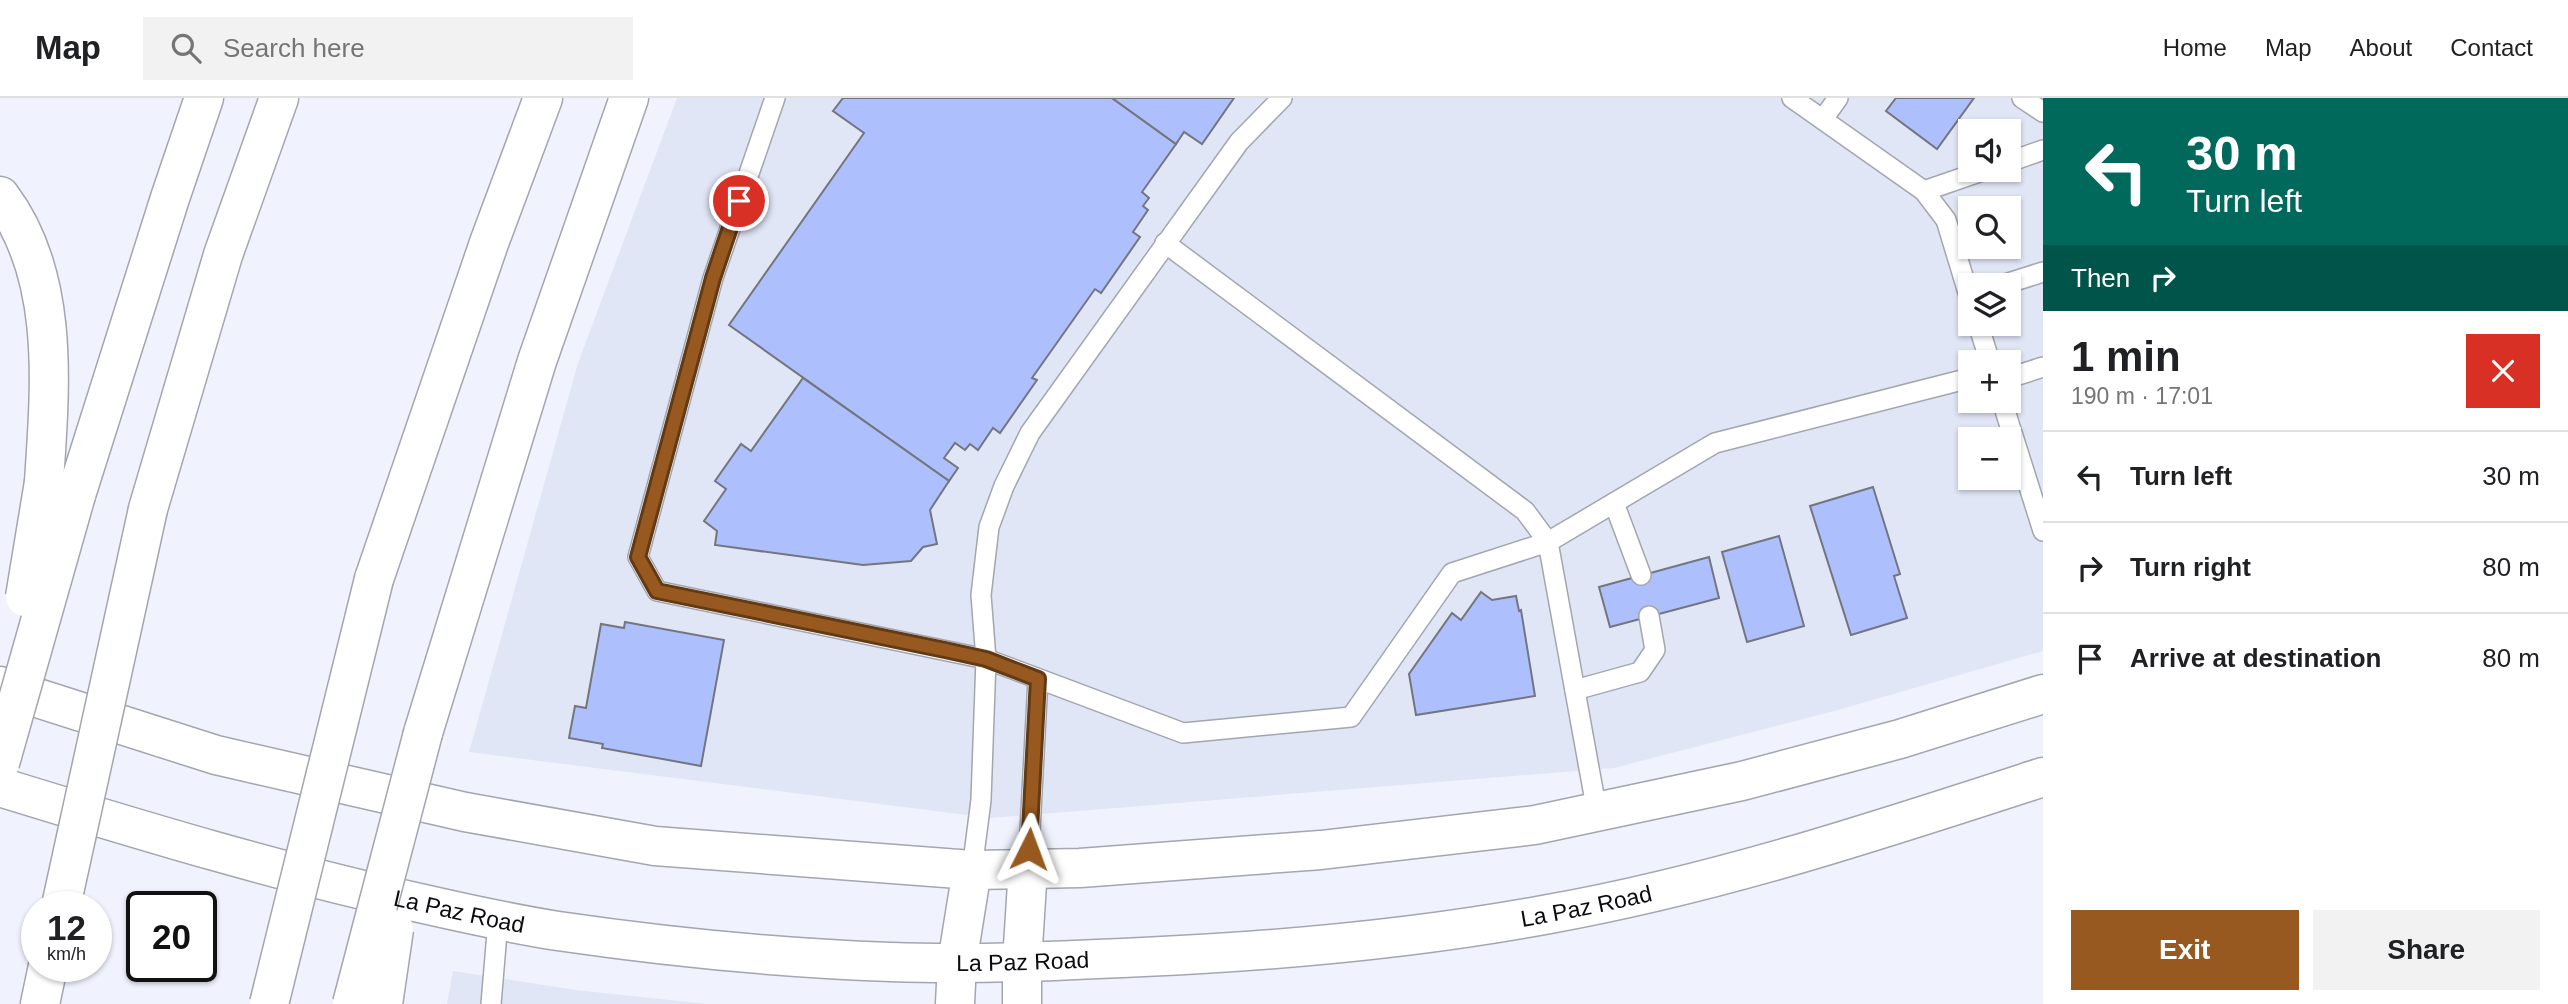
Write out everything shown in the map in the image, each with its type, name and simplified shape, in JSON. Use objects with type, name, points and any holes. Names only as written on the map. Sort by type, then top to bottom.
[{"type":"main road","points":[[0,756],[60,489],[166,211],[204,98]]},
{"type":"main road","points":[[64,891],[148,509],[223,255],[279,98]]},
{"type":"main road","points":[[269,1004],[374,579],[489,243],[543,98]]},
{"type":"main road","points":[[352,1004],[423,733],[463,598],[537,360],[629,98]]},
{"type":"main road","points":[[0,196],[29,251],[44,303],[49,361],[48,411],[60,489],[0,763]]},
{"type":"main road","points":[[0,686],[216,755],[465,812],[655,846],[972,870],[1080,868],[1321,850],[1535,825],[1742,781],[1900,738],[2043,694]]},
{"type":"main road","points":[[383,1004],[423,733]]},
{"type":"main road","name":"La Paz Road","points":[[0,787],[343,886],[557,931],[739,952],[891,962],[957,963],[1251,952],[1389,938],[1548,915],[1688,885],[1806,852],[2043,777]]},
{"type":"main road","points":[[1022,1004],[1028,868]]},
{"type":"main road","points":[[955,1004],[957,963],[972,870]]},
{"type":"main road","points":[[40,1004],[45,982]]},
{"type":"lane","points":[[775,98],[713,278],[638,557],[657,591],[986,659],[1183,733],[1351,718],[1452,573],[1548,542],[1715,443],[1958,380]]},
{"type":"lane","points":[[972,870],[981,800],[986,659],[981,595],[989,527],[1003,486],[1030,433],[1165,243],[1239,142],[1282,98]]},
{"type":"lane","points":[[1792,98],[1924,191],[1946,220],[1963,273]]},
{"type":"lane","points":[[1823,119],[1838,98]]},
{"type":"lane","points":[[2022,98],[2043,112]]},
{"type":"lane","points":[[2021,158],[2043,150]]},
{"type":"lane","points":[[1924,191],[1958,179]]},
{"type":"lane","points":[[1165,243],[1525,511],[1548,542],[1597,812]]},
{"type":"lane","points":[[2021,279],[2043,272]]},
{"type":"lane","points":[[2021,374],[2043,367]]},
{"type":"lane","points":[[2006,413],[2043,531]]},
{"type":"lane","points":[[1614,503],[1641,575]]},
{"type":"lane","points":[[1575,690],[1640,672],[1655,650],[1649,616]]},
{"type":"lane","points":[[1028,868],[1038,679]]},
{"type":"lane","points":[[491,1004],[498,920]]},
{"type":"shaded area","points":[[677,98],[2043,98],[2043,651],[1838,710],[1614,768],[990,818],[469,752],[578,363]]},
{"type":"shaded area","points":[[453,971],[576,990],[707,1004],[447,1004]]},
{"type":"building","points":[[843,98],[1112,98],[1176,144],[1142,192],[1149,198],[1143,206],[1148,210],[1133,232],[1140,237],[1101,293],[1095,289],[1032,378],[1037,380],[1000,433],[993,428],[978,450],[970,444],[965,450],[955,443],[944,458],[958,468],[949,481],[729,325],[864,133],[833,111]]},
{"type":"building","points":[[1112,98],[1234,98],[1202,144],[1184,132],[1176,144]]},
{"type":"building","points":[[1896,98],[1974,98],[1937,149],[1886,111]]},
{"type":"building","points":[[803,378],[949,481],[930,510],[937,544],[923,547],[911,561],[863,565],[715,545],[717,531],[704,521],[726,489],[715,481],[741,444],[751,451]]},
{"type":"building","points":[[1873,487],[1900,574],[1894,576],[1907,618],[1851,635],[1810,506]]},
{"type":"building","points":[[1779,536],[1804,626],[1747,642],[1722,552]]},
{"type":"building","points":[[1709,557],[1719,598],[1610,627],[1599,587]]},
{"type":"building","points":[[1481,592],[1492,600],[1516,596],[1519,611],[1521,610],[1535,696],[1416,715],[1409,674],[1452,613],[1461,620]]},
{"type":"building","points":[[625,622],[724,640],[701,766],[602,748],[603,744],[569,738],[575,706],[586,708],[601,624],[624,628]]},
{"type":"route","points":[[739,201],[713,278],[638,557],[657,591],[986,659],[1038,679],[1029,849]]}]
